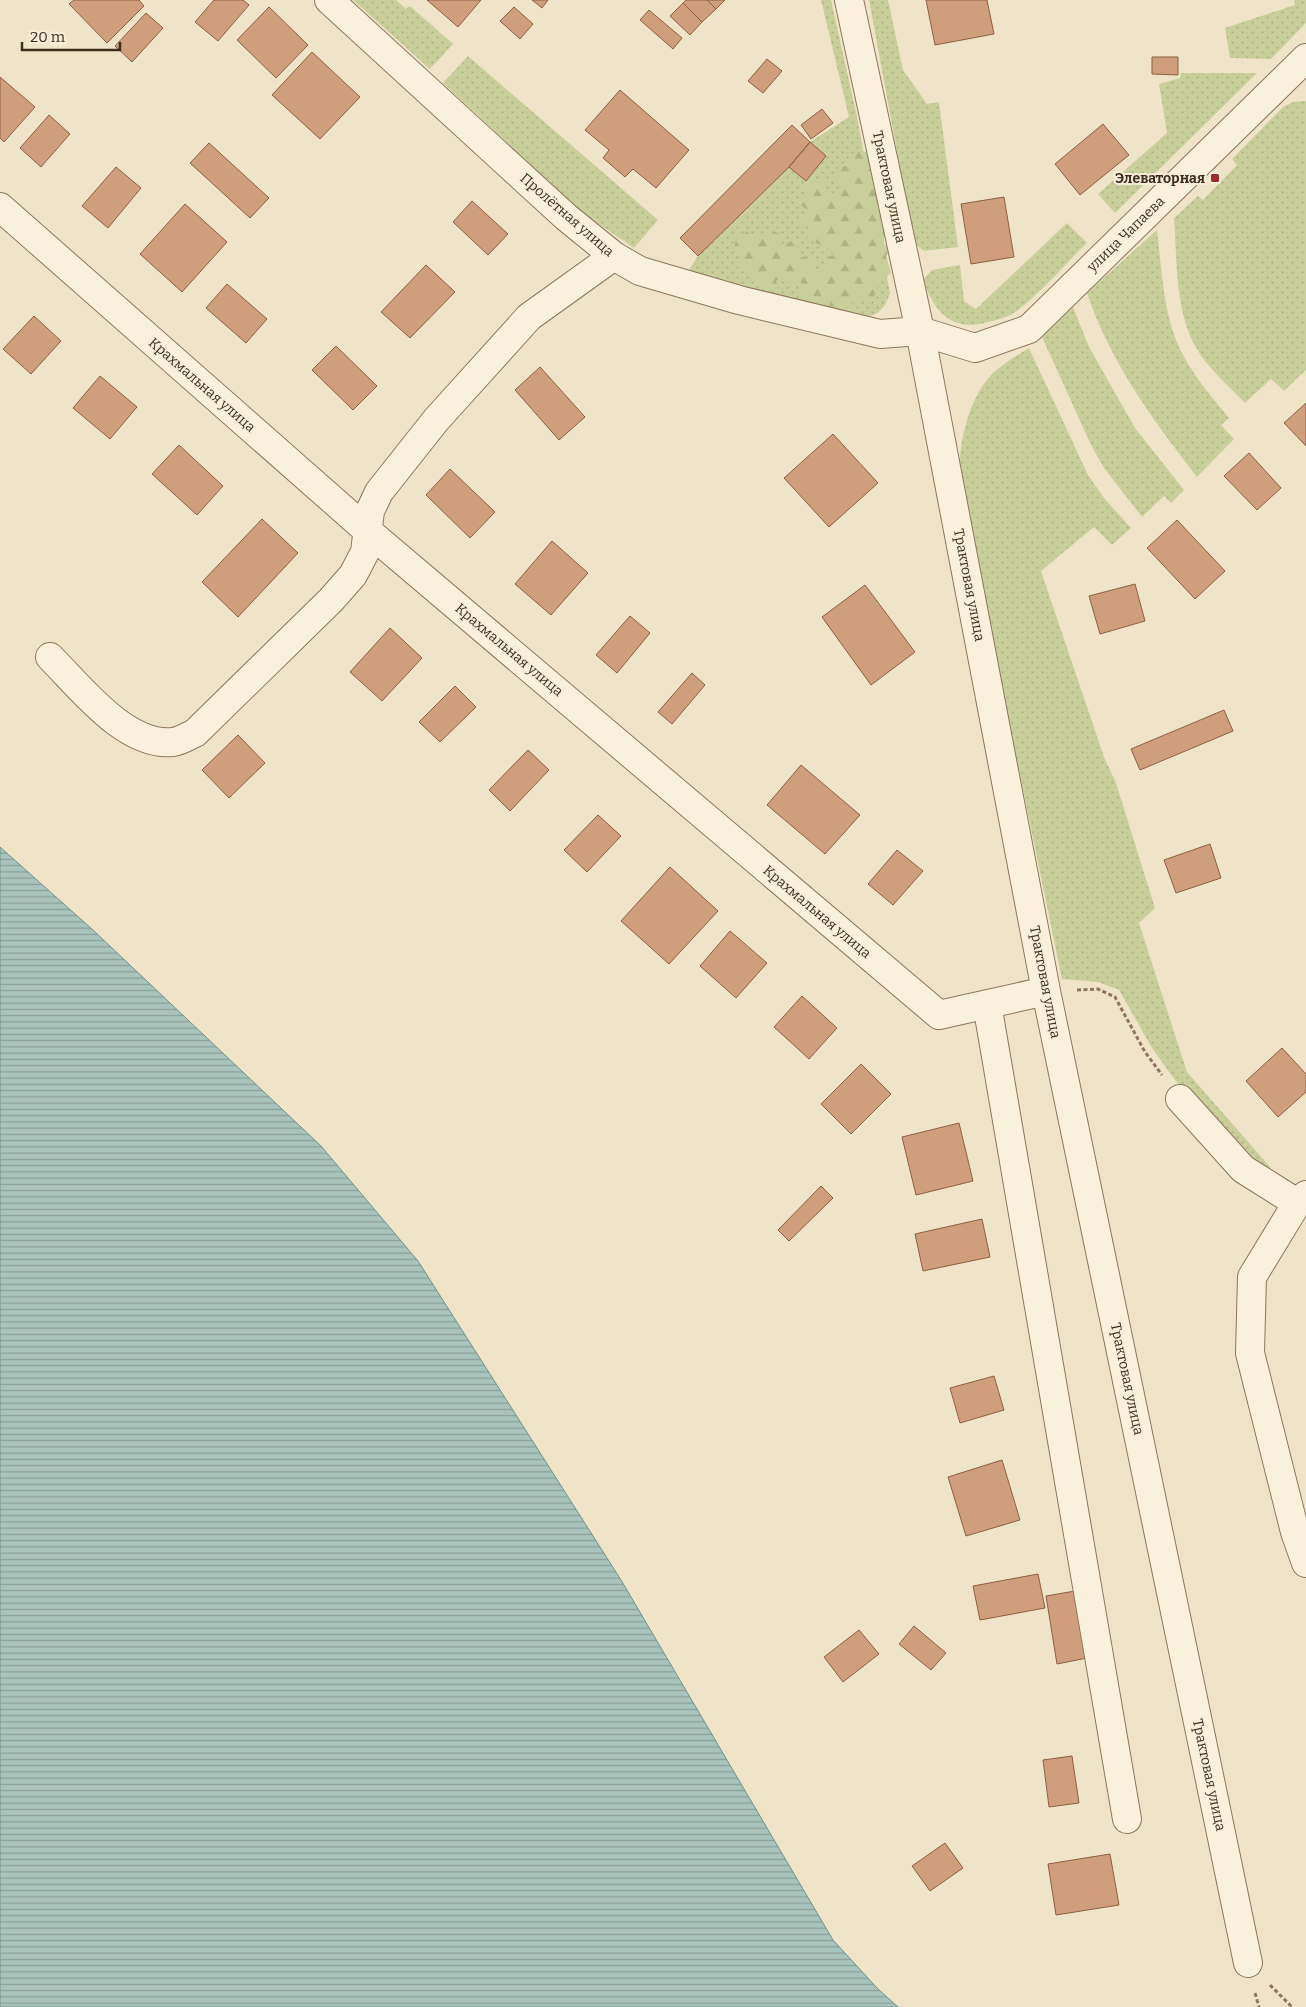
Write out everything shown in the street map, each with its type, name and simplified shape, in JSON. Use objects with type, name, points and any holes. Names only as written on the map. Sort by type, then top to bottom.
[{"type":"street","name":"Пролётная улица","points":[[329,0],[559,210],[614,256],[640,271],[740,300],[880,334],[920,331]]},
{"type":"street","name":"Трактовая улица","points":[[849,0],[920,331],[1046,991],[1248,1963]]},
{"type":"street","name":"улица Чапаева","points":[[920,331],[975,348],[1030,329],[1305,63]]},
{"type":"street","name":"Крахмальная улица","points":[[0,207],[369,532],[939,1015],[1046,991]]},
{"type":"street","points":[[50,657],[130,732],[159,742],[175,742],[195,734],[331,600],[353,575],[365,552],[369,532],[370,511],[379,492],[436,420],[529,317],[614,256]]},
{"type":"street","points":[[987,1004],[1126,1820]]},
{"type":"street","points":[[1180,1099],[1243,1169],[1301,1199],[1252,1277],[1250,1353],[1295,1532],[1306,1563]]},
{"type":"path","points":[[1046,991],[1098,989],[1115,997],[1145,1052]]},
{"type":"green space","points":[[353,0],[396,0],[406,9],[410,6],[453,44],[430,69]]},
{"type":"green space","points":[[821,0],[831,0],[856,112],[890,293],[881,310],[874,315],[864,318],[688,271],[698,256],[789,167],[806,180],[826,156],[810,142],[849,117]]},
{"type":"green space","points":[[869,0],[888,0],[903,70],[927,104],[939,102],[958,247],[924,251],[914,243]]},
{"type":"green space","points":[[1294,0],[1306,0],[1306,23],[1271,59],[1230,58],[1225,28],[1295,5]]},
{"type":"green space","points":[[468,56],[658,220],[634,248],[583,213],[443,83]]},
{"type":"green space","points":[[1181,73],[1257,73],[1115,213],[1098,194],[1167,133],[1159,84],[1180,78]]},
{"type":"green space","points":[[1306,101],[1306,370],[1284,391],[1271,379],[1245,403],[1204,360],[1188,330],[1180,299],[1174,218],[1198,196],[1203,200],[1237,165],[1232,159],[1283,107],[1293,102]]},
{"type":"green space","points":[[858,150],[871,153],[870,164],[875,169],[873,180],[883,202],[884,244],[891,249],[886,256],[891,273],[880,282],[872,301],[860,300],[846,305],[853,313],[831,306],[823,315],[813,311],[806,298],[798,294],[806,287],[799,281],[790,287],[785,280],[776,280],[778,290],[767,293],[755,285],[755,279],[739,261],[741,251],[734,247],[737,236],[746,232],[758,236],[769,229],[782,235],[782,246],[793,240],[798,248],[799,258],[811,255],[816,261],[812,272],[820,274],[827,257],[834,255],[829,249],[807,239],[810,228],[800,222],[808,211],[800,204],[806,195],[804,187],[819,178],[824,182],[826,191],[836,195],[841,186],[834,176],[839,166],[851,166],[851,157]]},
{"type":"green space","points":[[1067,223],[1087,243],[1026,304],[1014,313],[992,321],[975,325],[964,325],[946,317],[933,302],[923,280],[932,270],[960,265],[964,301],[976,309]]},
{"type":"green space","points":[[1157,230],[1164,293],[1176,339],[1192,370],[1229,418],[1221,425],[1234,439],[1197,477],[1164,434],[1120,367],[1087,293]]},
{"type":"green space","points":[[1073,307],[1089,347],[1135,428],[1184,490],[1171,503],[1164,496],[1142,517],[1104,468],[1091,445],[1042,337]]},
{"type":"green space","points":[[1029,348],[1088,475],[1104,498],[1131,528],[1112,545],[1094,527],[1041,571],[1104,757],[1116,783],[1155,908],[1139,923],[1187,1072],[1271,1168],[1250,1163],[1175,1080],[1152,1048],[1119,990],[1098,982],[1062,979],[959,478],[963,438],[970,410],[976,398],[995,371]]},
{"type":"water","points":[[0,847],[93,930],[321,1146],[418,1261],[621,1580],[833,1940],[878,1989],[898,2007],[0,2007]]},
{"type":"building","points":[[74,0],[139,0],[144,6],[107,43],[69,4]]},
{"type":"building","points":[[214,0],[243,0],[249,5],[218,41],[195,22]]},
{"type":"building","points":[[427,0],[481,0],[458,27]]},
{"type":"building","points":[[532,0],[548,0],[542,8]]},
{"type":"building","points":[[686,0],[707,0],[716,9],[702,22],[683,3]]},
{"type":"building","points":[[707,0],[725,0],[716,9]]},
{"type":"building","points":[[926,0],[987,0],[994,34],[935,45]]},
{"type":"building","points":[[683,3],[702,22],[690,35],[670,16]]},
{"type":"building","points":[[269,7],[308,45],[276,78],[237,40]]},
{"type":"building","points":[[514,7],[533,24],[520,39],[500,21]]},
{"type":"building","points":[[649,10],[682,38],[673,49],[640,20]]},
{"type":"building","points":[[146,13],[163,28],[132,62],[115,46]]},
{"type":"building","points":[[312,52],[360,97],[320,139],[272,95]]},
{"type":"building","points":[[1152,57],[1178,57],[1178,75],[1152,74]]},
{"type":"building","points":[[767,59],[782,71],[763,93],[748,81]]},
{"type":"building","points":[[0,77],[35,107],[4,142],[0,138]]},
{"type":"building","points":[[620,90],[689,150],[656,188],[633,169],[625,177],[603,158],[609,150],[585,130]]},
{"type":"building","points":[[822,109],[833,123],[811,139],[801,125]]},
{"type":"building","points":[[49,115],[70,134],[41,167],[20,148]]},
{"type":"building","points":[[1103,124],[1129,155],[1080,195],[1055,164]]},
{"type":"building","points":[[792,125],[810,142],[789,167],[698,256],[680,238]]},
{"type":"building","points":[[810,142],[826,156],[806,181],[789,167]]},
{"type":"building","points":[[209,143],[269,198],[250,218],[190,163]]},
{"type":"building","points":[[116,167],[141,188],[108,228],[82,206]]},
{"type":"building","points":[[1004,197],[1014,257],[971,264],[961,204]]},
{"type":"building","points":[[472,201],[508,234],[488,255],[453,222]]},
{"type":"building","points":[[185,204],[227,242],[182,292],[140,254]]},
{"type":"building","points":[[426,265],[455,292],[410,338],[381,312]]},
{"type":"building","points":[[227,284],[267,319],[246,343],[206,308]]},
{"type":"building","points":[[34,316],[61,341],[31,374],[3,349]]},
{"type":"building","points":[[336,346],[377,386],[353,410],[312,370]]},
{"type":"building","points":[[540,367],[585,417],[559,440],[515,390]]},
{"type":"building","points":[[100,376],[137,407],[110,439],[73,408]]},
{"type":"building","points":[[1306,403],[1306,446],[1284,423]]},
{"type":"building","points":[[833,434],[878,483],[829,527],[784,478]]},
{"type":"building","points":[[179,445],[223,486],[197,515],[152,474]]},
{"type":"building","points":[[1249,453],[1281,488],[1257,510],[1224,476]]},
{"type":"building","points":[[450,469],[495,512],[470,538],[426,495]]},
{"type":"building","points":[[262,519],[298,553],[238,617],[202,582]]},
{"type":"building","points":[[1177,520],[1225,571],[1195,599],[1147,548]]},
{"type":"building","points":[[552,541],[588,573],[551,615],[515,584]]},
{"type":"building","points":[[1135,584],[1145,621],[1100,634],[1089,596]]},
{"type":"building","points":[[865,585],[915,652],[871,685],[822,617]]},
{"type":"building","points":[[630,616],[650,633],[617,673],[596,655]]},
{"type":"building","points":[[390,628],[422,658],[382,701],[350,672]]},
{"type":"building","points":[[692,673],[705,685],[672,724],[658,712]]},
{"type":"building","points":[[455,686],[476,707],[440,742],[419,722]]},
{"type":"building","points":[[1224,710],[1233,731],[1140,770],[1131,749]]},
{"type":"building","points":[[238,735],[265,763],[229,798],[202,770]]},
{"type":"building","points":[[528,750],[549,770],[510,811],[489,790]]},
{"type":"building","points":[[801,765],[860,815],[825,854],[767,805]]},
{"type":"building","points":[[598,815],[621,836],[587,872],[564,850]]},
{"type":"building","points":[[1210,844],[1221,878],[1176,893],[1164,860]]},
{"type":"building","points":[[897,850],[923,871],[893,905],[868,884]]},
{"type":"building","points":[[670,867],[718,911],[669,964],[621,921]]},
{"type":"building","points":[[730,931],[767,963],[736,998],[700,966]]},
{"type":"building","points":[[802,996],[837,1028],[809,1059],[774,1027]]},
{"type":"building","points":[[1282,1048],[1306,1074],[1306,1092],[1278,1117],[1246,1081]]},
{"type":"building","points":[[861,1064],[891,1094],[851,1134],[821,1104]]},
{"type":"building","points":[[959,1123],[973,1181],[916,1195],[902,1137]]},
{"type":"building","points":[[821,1186],[833,1198],[789,1241],[778,1230]]},
{"type":"building","points":[[982,1219],[990,1257],[923,1271],[915,1234]]},
{"type":"building","points":[[994,1376],[1004,1410],[960,1423],[950,1388]]},
{"type":"building","points":[[1002,1460],[1020,1520],[966,1536],[948,1477]]},
{"type":"building","points":[[1038,1574],[1045,1608],[980,1620],[973,1586]]},
{"type":"building","points":[[1075,1591],[1087,1658],[1057,1664],[1046,1596]]},
{"type":"building","points":[[914,1626],[946,1653],[931,1670],[899,1644]]},
{"type":"building","points":[[859,1630],[879,1654],[843,1682],[824,1657]]},
{"type":"building","points":[[1072,1756],[1079,1803],[1049,1807],[1043,1760]]},
{"type":"building","points":[[945,1843],[963,1868],[930,1891],[912,1866]]},
{"type":"building","points":[[1110,1854],[1119,1905],[1056,1915],[1048,1864]]},
{"type":"place","name":"Элеваторная","points":[[1215,178]]}]
